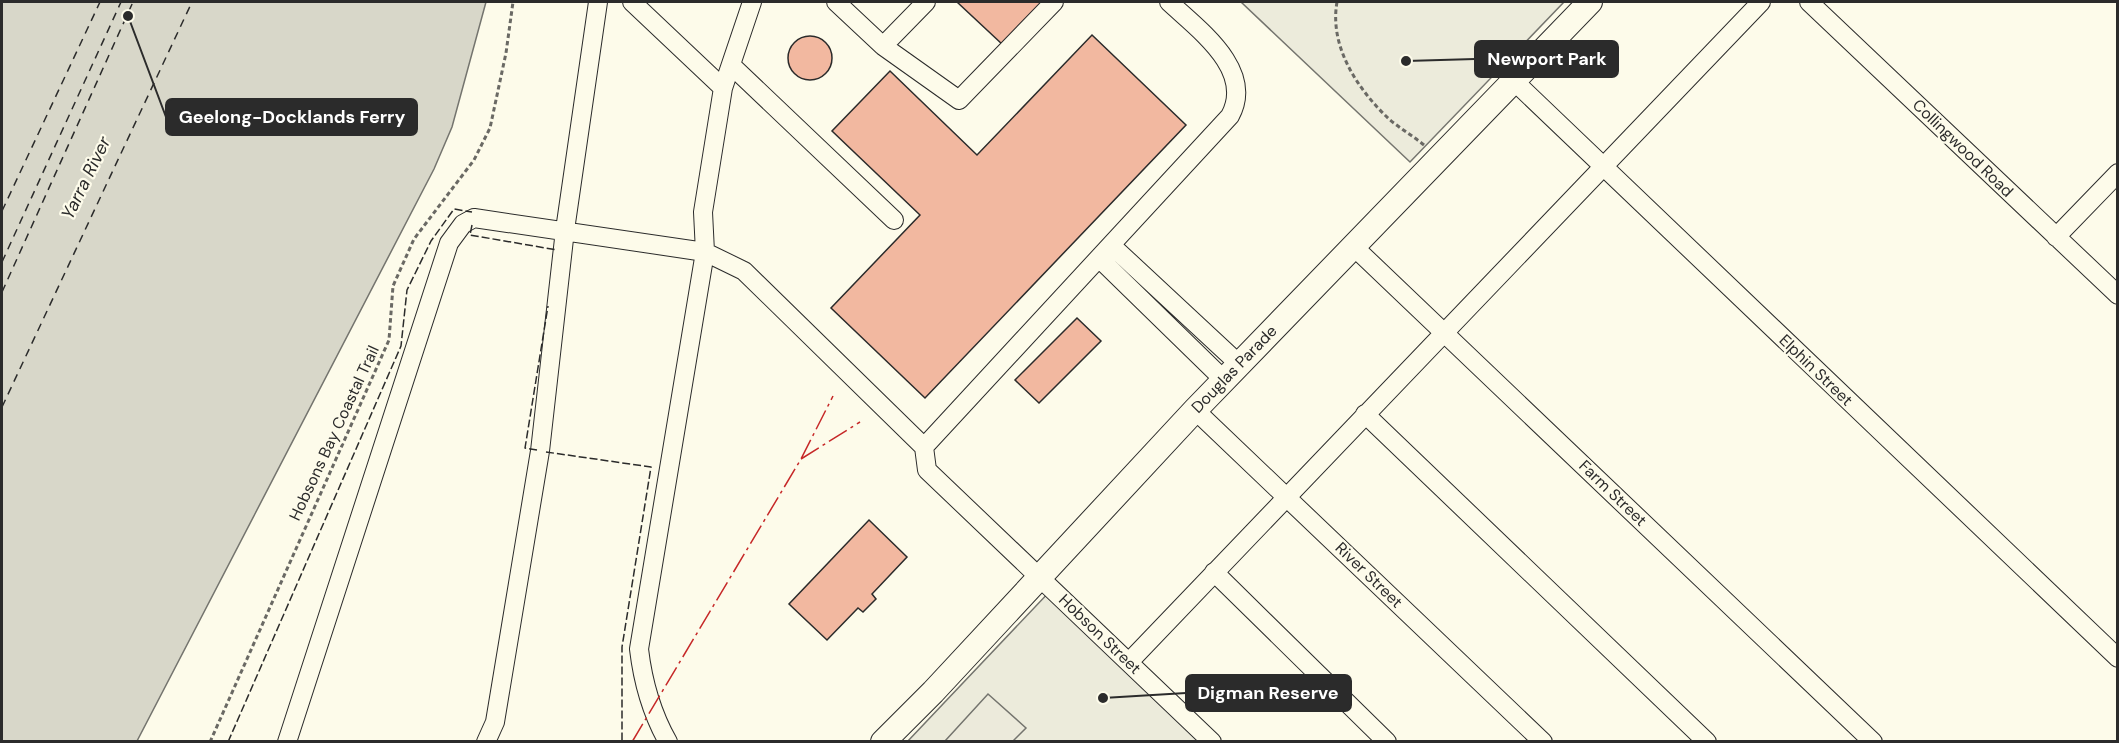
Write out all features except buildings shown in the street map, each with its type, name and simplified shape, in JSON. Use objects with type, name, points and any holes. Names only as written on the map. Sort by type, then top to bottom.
[{"type":"main road","name":"Douglas Parade","points":[[883,741],[1352,245],[1440,159],[1590,2]]},
{"type":"street","points":[[490,734],[540,451],[565,230],[598,2]]},
{"type":"street","points":[[632,2],[723,88]]},
{"type":"street","points":[[668,741],[658,724],[643,681],[639,649],[705,252],[703,213],[723,88],[752,2]]},
{"type":"street","points":[[836,2],[883,46],[959,100],[1054,2]]},
{"type":"street","points":[[883,46],[926,2]]},
{"type":"street","points":[[286,741],[449,243],[463,224],[474,218],[705,252],[744,271],[924,447],[1230,116],[1237,103],[1238,86],[1230,66],[1205,36],[1169,2]]},
{"type":"street","points":[[1129,662],[1761,2]]},
{"type":"street","name":"Collingwood Road","points":[[1809,2],[2118,295]]},
{"type":"street","points":[[730,65],[894,220]]},
{"type":"street","name":"Elphin Street","points":[[1514,81],[2118,658]]},
{"type":"street","points":[[2056,237],[2118,173]]},
{"type":"street","points":[[1111,244],[1232,372]]},
{"type":"street","name":"Farm Street","points":[[1352,245],[1873,741]]},
{"type":"street","points":[[1098,258],[1232,372]]},
{"type":"street","name":"River Street","points":[[1196,410],[1543,741]]},
{"type":"street","points":[[1365,414],[1707,741]]},
{"type":"street","name":"Hobson Street","points":[[924,447],[927,470],[1212,741]]},
{"type":"street","points":[[1214,572],[1387,741]]},
{"type":"path","name":"Hobsons Bay Coastal Trail","points":[[210,741],[389,340],[393,286],[414,239],[474,160],[490,128],[506,53],[513,2]]},
{"type":"path","points":[[1337,2],[1334,20],[1343,58],[1365,91],[1392,122],[1440,159]]},
{"type":"shaded area","points":[[1241,2],[1564,2],[1410,162]]},
{"type":"shaded area","points":[[1053,588],[1213,742],[907,742]]},
{"type":"shaded area","points":[[988,694],[1026,728],[1013,741],[945,741]]},
{"type":"water","name":"Yarra River","points":[[2,2],[486,2],[452,127],[434,169],[137,741],[2,741]]},
{"type":"ferry route","points":[[2,211],[100,2]]},
{"type":"ferry route","points":[[2,262],[121,2]]},
{"type":"ferry route","points":[[2,292],[133,2]]},
{"type":"ferry route","points":[[2,407],[192,2]]},
{"type":"fence","points":[[228,742],[401,346],[407,290],[431,241],[454,209],[472,212]]},
{"type":"fence","points":[[472,225],[470,235],[557,250]]},
{"type":"fence","points":[[537,450],[525,448],[548,306]]},
{"type":"fence","points":[[546,452],[651,467],[622,647],[622,742]]},
{"type":"power","points":[[632,742],[801,459],[833,396]]},
{"type":"power","points":[[801,459],[860,422]]},
{"type":"place","name":"Geelong-Docklands Ferry","points":[[128,16]]},
{"type":"place","name":"Newport Park","points":[[1406,61]]},
{"type":"place","name":"Digman Reserve","points":[[1103,698]]}]
